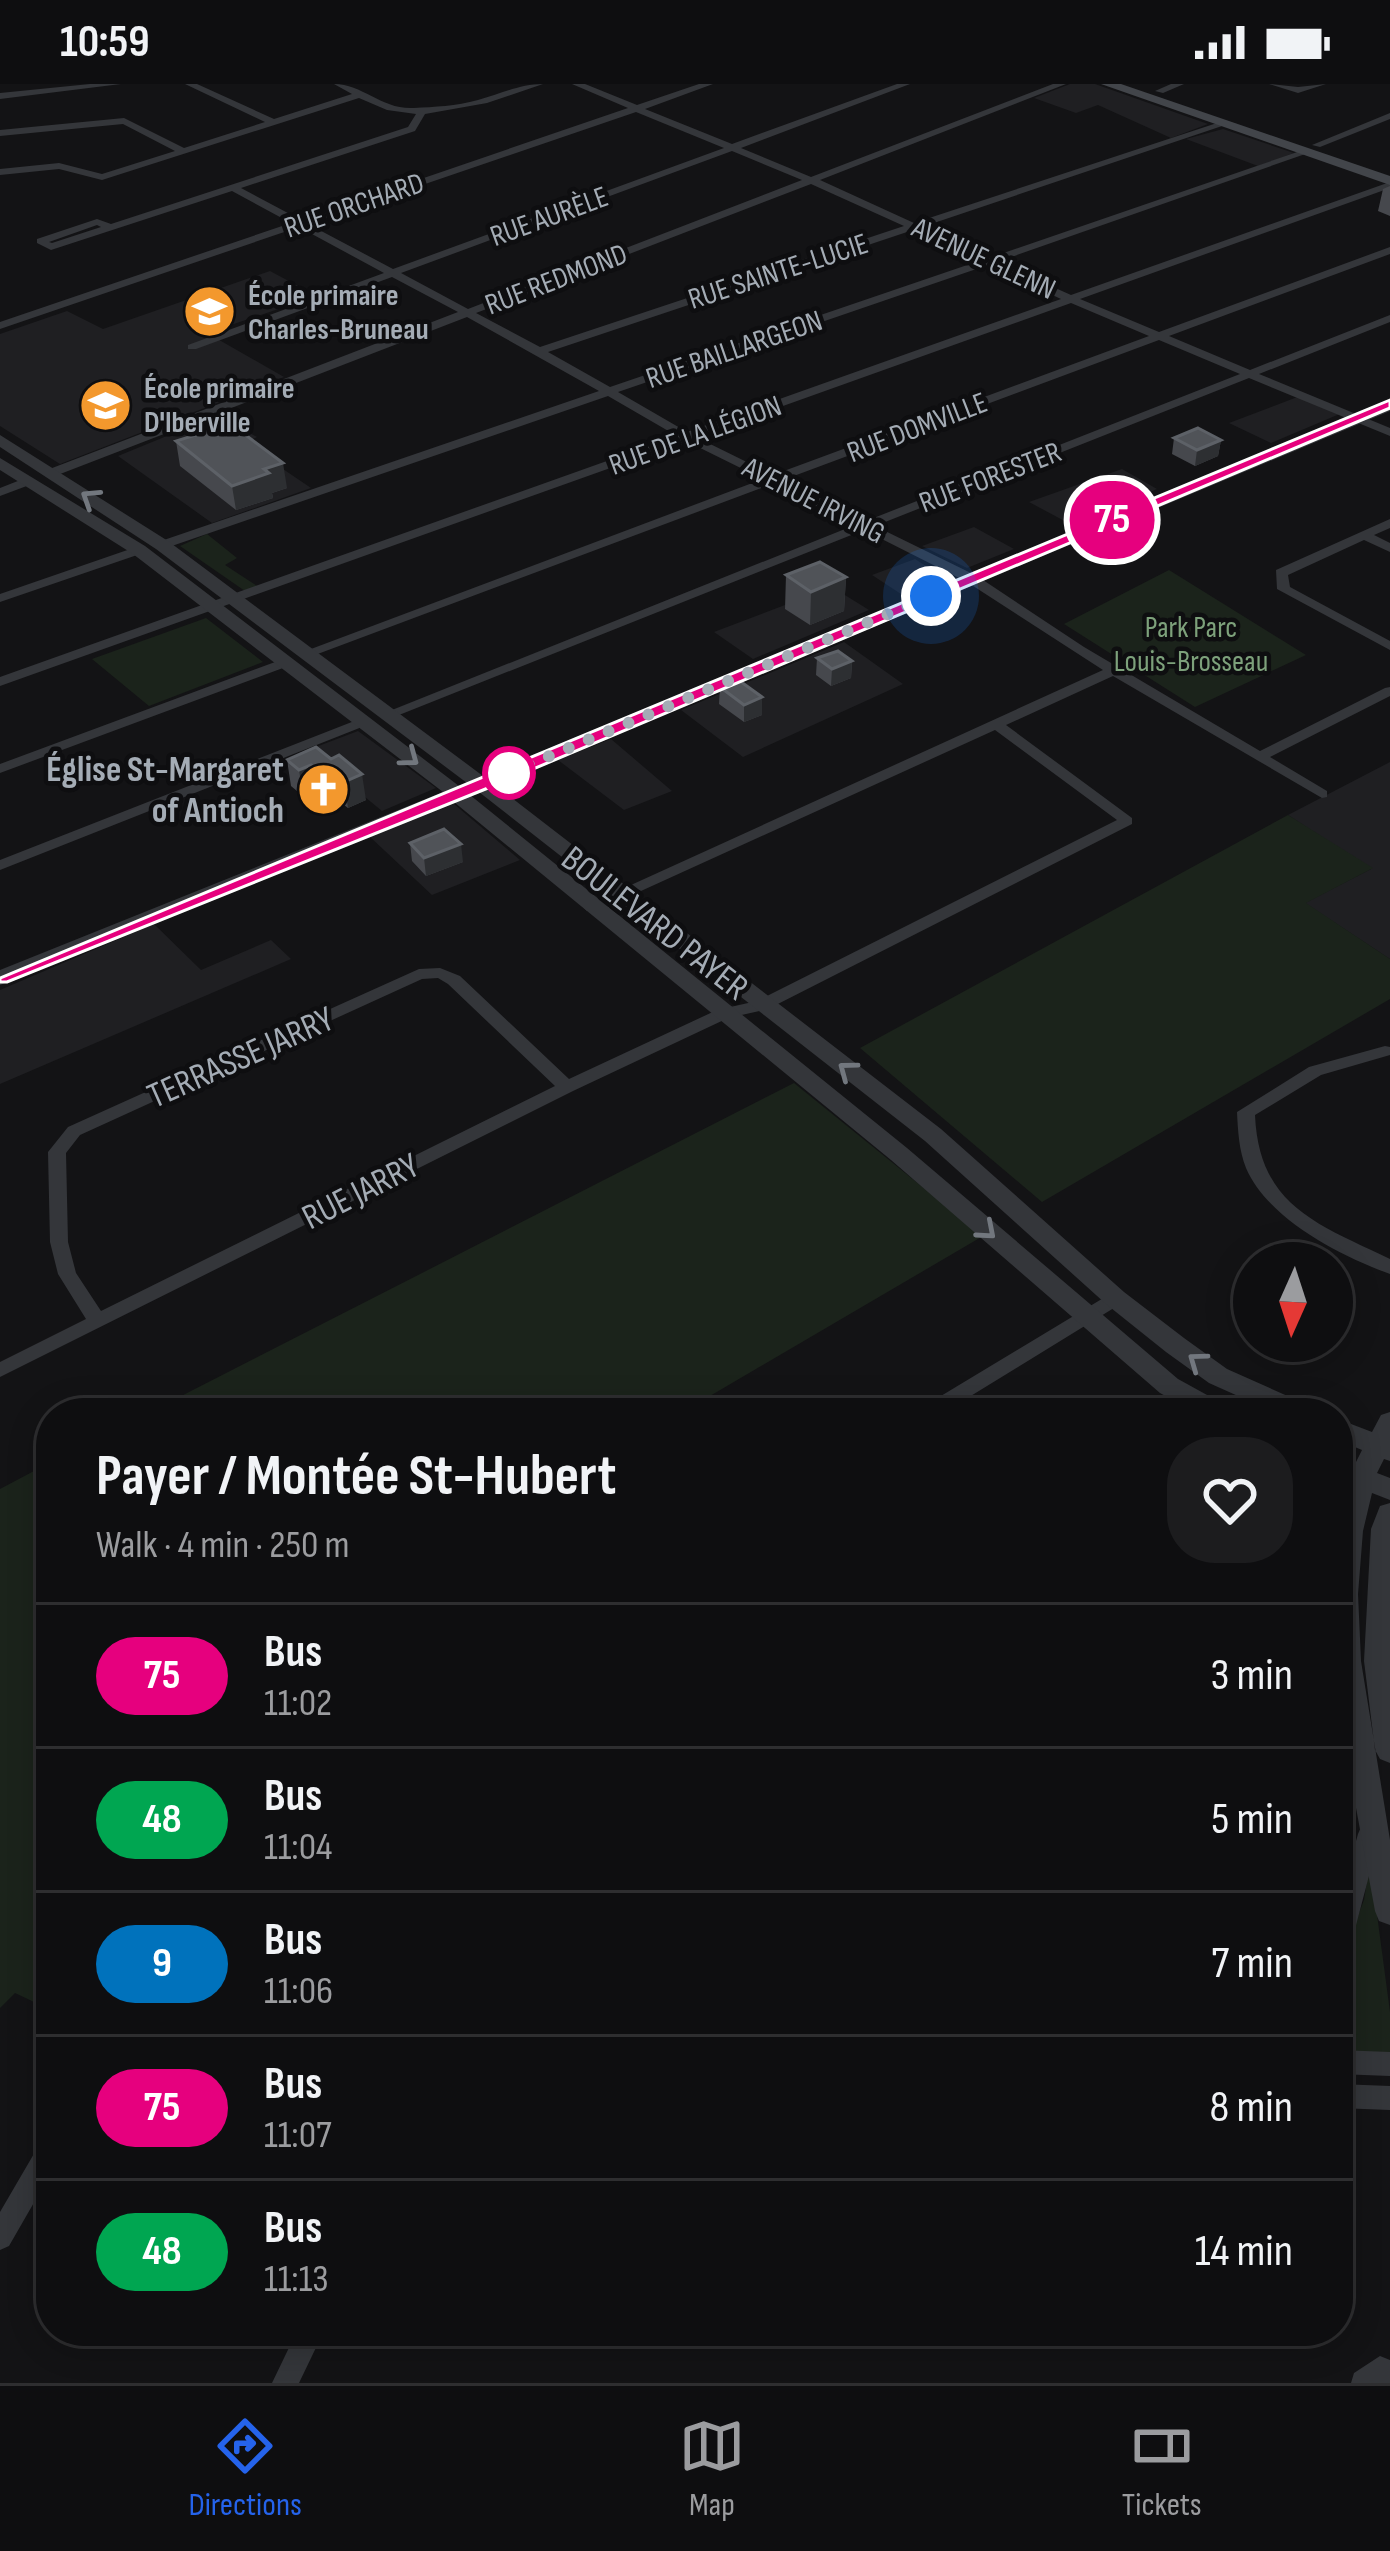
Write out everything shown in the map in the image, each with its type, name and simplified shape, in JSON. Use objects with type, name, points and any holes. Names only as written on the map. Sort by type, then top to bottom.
[{"type":"main road","points":[[1108,84],[1223,124],[1390,170]]},
{"type":"main road","points":[[1138,84],[1311,148],[1390,183]]},
{"type":"street","points":[[0,96],[116,84]]},
{"type":"street","points":[[190,84],[272,122]]},
{"type":"street","points":[[339,84],[389,108],[423,109],[462,109],[538,84]]},
{"type":"street","name":"AVENUE GLENN","points":[[578,84],[1390,432]]},
{"type":"street","name":"RUE ORCHARD","points":[[0,326],[708,84]]},
{"type":"street","name":"RUE AURÈLE","points":[[192,347],[905,84]]},
{"type":"street","name":"RUE REDMOND","points":[[51,472],[1061,84]]},
{"type":"street","points":[[1160,92],[1179,84]]},
{"type":"street","points":[[1274,84],[1298,90],[1322,84]]},
{"type":"street","points":[[0,172],[59,166],[102,177],[362,94]]},
{"type":"street","points":[[110,226],[97,222],[41,241],[51,247],[412,129],[423,109]]},
{"type":"street","name":"RUE BAILLARGEON","points":[[162,545],[988,262],[1390,116]]},
{"type":"street","points":[[0,133],[124,121],[183,151]]},
{"type":"street","name":"RUE SAINTE-LUCIE","points":[[538,351],[1223,124]]},
{"type":"street","name":"RUE DE LA LÉGION","points":[[0,682],[1076,301],[1390,183]]},
{"type":"street","name":"AVENUE IRVING","points":[[233,188],[538,351],[686,437],[972,579],[1322,794]]},
{"type":"street","name":"RUE DOMVILLE","points":[[310,652],[1390,250]]},
{"type":"street","name":"RUE FORESTER","points":[[389,714],[1390,318]]},
{"type":"street","points":[[0,978],[482,784],[1390,405]]},
{"type":"street","name":"BOULEVARD PAYER","points":[[0,440],[162,545],[310,652],[933,1135],[1114,1298],[1218,1376],[1267,1398]]},
{"type":"street","name":"BOULEVARD PAYER","points":[[0,463],[139,550],[457,794],[899,1154],[1169,1386],[1191,1398]]},
{"type":"street","points":[[0,492],[28,481]]},
{"type":"street","points":[[1390,523],[1281,573],[1284,589],[1390,646]]},
{"type":"street","points":[[1364,535],[1390,548]]},
{"type":"street","points":[[0,598],[139,550]]},
{"type":"street","points":[[0,769],[286,662]]},
{"type":"street","points":[[592,908],[1115,670]]},
{"type":"street","points":[[1262,756],[1390,691]]},
{"type":"street","points":[[0,865],[362,722]]},
{"type":"street","name":"RUE JARRY","points":[[0,1370],[567,1087],[723,1014],[762,1005],[1126,821],[994,722]]},
{"type":"street","name":"TERRASSE JARRY","points":[[98,1322],[68,1274],[59,1242],[57,1152],[74,1131],[419,974],[440,973],[454,980],[567,1087]]},
{"type":"street","points":[[1385,1052],[1316,1071],[1246,1112],[1244,1140],[1263,1189],[1287,1212],[1390,1268]]},
{"type":"street","points":[[952,1398],[1114,1298]]},
{"type":"street","points":[[1353,1432],[1385,1439]]},
{"type":"street","points":[[1353,1468],[1385,1439]]},
{"type":"street","points":[[1353,1474],[1390,1489]]},
{"type":"street","points":[[1390,1514],[1384,1529],[1378,1661],[1390,1750]]},
{"type":"street","points":[[1353,1735],[1390,1911]]},
{"type":"street","points":[[1353,1893],[1372,1824]]},
{"type":"street","points":[[1353,2063],[1390,2064]]},
{"type":"street","points":[[1353,2097],[1390,2098]]},
{"type":"street","points":[[0,2237],[36,2175]]},
{"type":"street","points":[[285,2383],[304,2346]]},
{"type":"street","points":[[1364,2383],[1380,2369],[1390,2379]]},
{"type":"shaded area","points":[[1070,84],[1095,84],[1208,124],[1171,138],[1098,105],[1076,113],[1034,98]]},
{"type":"shaded area","points":[[1223,129],[1294,153],[1258,166],[1186,139]]},
{"type":"shaded area","name":"École primaire D'Iberville","points":[[270,271],[317,296],[207,333],[284,377],[60,464],[0,426],[0,334],[67,311],[103,329]]},
{"type":"shaded area","points":[[1300,396],[1342,413],[1271,443],[1229,423]]},
{"type":"shaded area","points":[[218,415],[257,437],[245,443],[311,488],[212,523],[118,456]]},
{"type":"shaded area","points":[[1122,469],[1157,489],[1072,525],[1029,502]]},
{"type":"shaded area","points":[[974,527],[1014,549],[967,568],[922,546]]},
{"type":"shaded area","points":[[915,559],[946,579],[904,596],[872,575]]},
{"type":"shaded area","points":[[832,587],[869,610],[753,659],[714,632]]},
{"type":"shaded area","points":[[844,642],[903,684],[743,757],[681,710]]},
{"type":"shaded area","points":[[358,731],[436,788],[382,811],[308,750]]},
{"type":"shaded area","points":[[611,739],[672,791],[624,810],[558,760]]},
{"type":"shaded area","points":[[1390,762],[1390,959],[1305,903],[1371,869],[1288,815]]},
{"type":"shaded area","points":[[454,804],[520,860],[432,895],[369,836]]},
{"type":"shaded area","points":[[154,924],[201,970],[271,940],[291,959],[0,1084],[0,990]]},
{"type":"green space","points":[[207,534],[237,558],[225,565],[257,586],[245,591],[180,546]]},
{"type":"green space","name":"Park Parc Louis-Brosseau","points":[[1169,570],[1306,655],[1195,707],[1064,624]]},
{"type":"green space","points":[[206,618],[263,662],[149,706],[92,659]]},
{"type":"green space","points":[[1288,815],[1373,868],[1306,903],[1390,959],[1390,999],[1042,1202],[860,1048]]},
{"type":"green space","points":[[794,1083],[983,1236],[707,1398],[177,1398]]},
{"type":"green space","points":[[36,1470],[36,2003],[15,1993],[0,2008],[0,1489]]},
{"type":"green space","points":[[1370,1862],[1390,2012],[1390,2055],[1353,2054],[1353,1929]]},
{"type":"building","points":[[231,424],[283,463],[232,486],[176,441]]},
{"type":"building","points":[[1198,428],[1221,440],[1197,450],[1174,438]]},
{"type":"building","points":[[820,562],[846,577],[811,592],[786,575]]},
{"type":"building","points":[[838,651],[852,661],[832,669],[817,658]]},
{"type":"building","points":[[737,679],[762,697],[744,705],[720,687]]},
{"type":"building","points":[[316,747],[331,759],[339,755],[362,774],[344,782],[311,765],[299,770],[287,760]]},
{"type":"building","points":[[444,829],[461,844],[424,858],[410,843]]},
{"type":"bus line","name":"75","points":[[0,978],[482,784],[1390,405]]},
{"type":"place","name":"École primaire Charles-Bruneau","points":[[209,312]]},
{"type":"place","name":"École primaire D'Iberville","points":[[105,405]]},
{"type":"place","name":"Église St-Margaret of Antioch","points":[[323,789]]},
{"type":"route","points":[[509,773],[931,596]]}]
